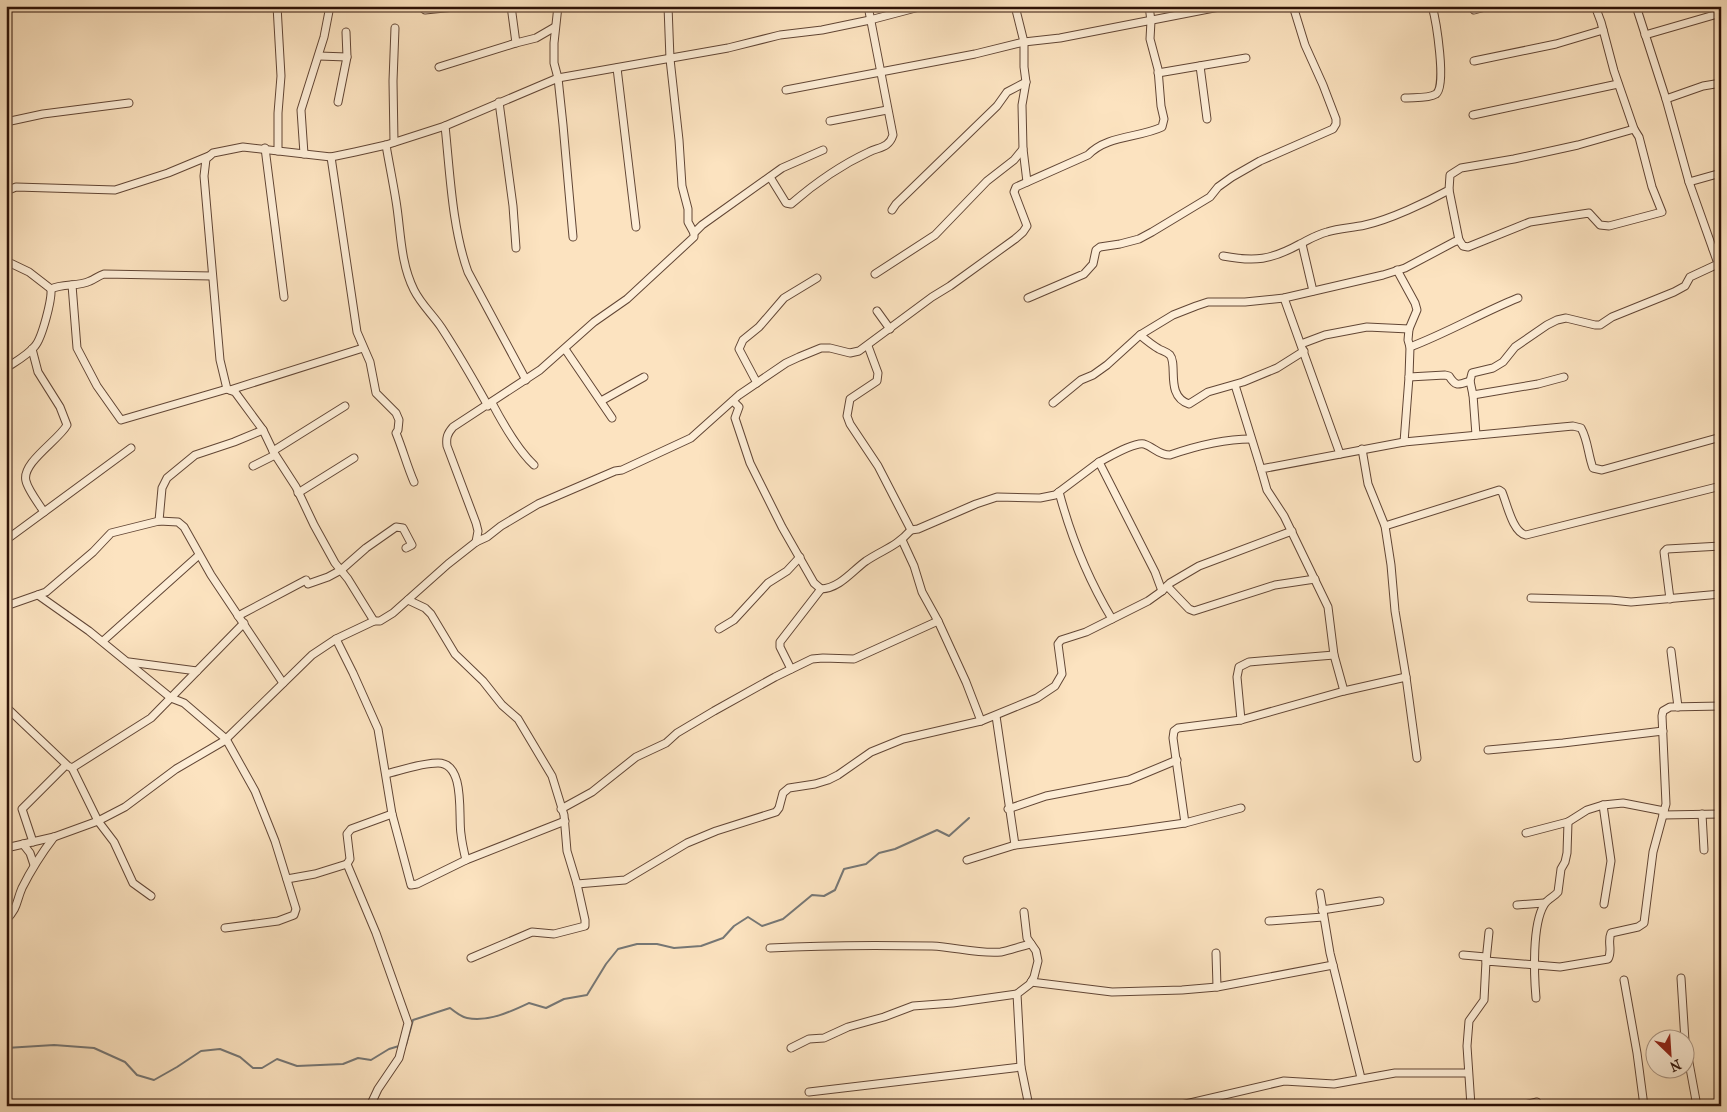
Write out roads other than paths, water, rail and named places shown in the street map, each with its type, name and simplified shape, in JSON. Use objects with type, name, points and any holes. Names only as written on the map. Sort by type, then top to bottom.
[{"type":"street","points":[[277,6],[281,76],[278,151]]},
{"type":"street","points":[[304,154],[301,110],[319,56],[330,6]]},
{"type":"street","points":[[420,6],[425,10],[464,6]]},
{"type":"street","points":[[511,6],[516,42]]},
{"type":"street","points":[[558,6],[554,62],[558,78],[564,134],[572,237]]},
{"type":"street","points":[[668,6],[670,59],[682,186],[688,208],[688,222],[694,233]]},
{"type":"street","points":[[770,177],[786,203],[791,204],[812,187],[866,153],[889,144],[893,136],[868,6]]},
{"type":"street","points":[[6,191],[16,188],[115,190],[168,173],[214,153],[243,147],[331,157],[386,145],[445,126],[558,78],[728,48],[780,35],[822,30],[923,6]]},
{"type":"street","points":[[1015,6],[1024,42],[1026,82],[1022,105],[1023,149],[1027,182]]},
{"type":"street","points":[[6,848],[54,837],[98,821],[125,807],[176,769],[226,739],[303,662],[336,640],[374,621],[380,621],[393,613],[476,542],[487,537],[501,526],[538,504],[615,471],[622,470],[691,438],[733,401],[786,364],[821,348],[830,348],[850,353],[860,351],[932,297],[950,286],[1023,232],[1027,226],[1014,192],[1016,187],[1088,155],[1095,148],[1162,127],[1164,120],[1158,73],[1150,39],[1151,21],[1149,6]]},
{"type":"street","points":[[786,90],[1024,42],[1060,38],[1224,6]]},
{"type":"street","points":[[1028,298],[1084,274],[1093,264],[1096,250],[1100,247],[1139,239],[1210,197],[1218,187],[1260,161],[1333,129],[1336,119],[1323,84],[1305,45],[1293,6]]},
{"type":"street","points":[[1405,98],[1431,96],[1437,93],[1440,87],[1440,62],[1432,6]]},
{"type":"street","points":[[1474,10],[1489,6]]},
{"type":"street","points":[[1595,6],[1618,84],[1638,138],[1652,187],[1662,212],[1609,226],[1600,225],[1589,213],[1583,212],[1530,222],[1468,247],[1463,246],[1459,240],[1449,190],[1450,176],[1461,168],[1578,145],[1634,129]]},
{"type":"street","points":[[1636,6],[1666,99],[1689,182],[1717,248],[1718,264],[1721,272]]},
{"type":"street","points":[[1645,35],[1721,13]]},
{"type":"street","points":[[439,67],[516,42],[536,38],[555,27]]},
{"type":"street","points":[[394,142],[393,81],[395,28]]},
{"type":"street","points":[[1474,61],[1556,44],[1603,30]]},
{"type":"street","points":[[338,102],[347,57],[346,32]]},
{"type":"street","points":[[319,56],[347,57]]},
{"type":"street","points":[[1158,73],[1246,58]]},
{"type":"street","points":[[1200,66],[1207,119]]},
{"type":"street","points":[[617,68],[636,227]]},
{"type":"street","points":[[892,210],[997,106],[1006,92],[1026,82]]},
{"type":"street","points":[[1666,99],[1703,86],[1721,83]]},
{"type":"street","points":[[1473,115],[1618,84]]},
{"type":"street","points":[[499,102],[513,206],[516,248]]},
{"type":"street","points":[[6,122],[43,114],[129,103]]},
{"type":"street","points":[[830,121],[887,110]]},
{"type":"street","points":[[445,126],[458,233],[463,258],[468,272],[526,380]]},
{"type":"street","points":[[386,145],[396,201],[403,262],[414,291],[425,308],[433,315],[490,405],[534,465]]},
{"type":"street","points":[[264,148],[284,296]]},
{"type":"street","points":[[875,274],[935,234],[987,181],[1014,160],[1023,149]]},
{"type":"street","points":[[476,542],[478,531],[446,441],[446,436],[453,428],[540,370],[594,322],[627,299],[694,237],[694,233],[702,226],[782,168],[823,150]]},
{"type":"street","points":[[209,156],[206,159],[204,176],[212,276],[220,360],[229,390]]},
{"type":"street","points":[[331,157],[357,332],[370,362],[376,393],[396,413],[399,420],[396,433],[405,454],[404,461],[414,482]]},
{"type":"street","points":[[1689,182],[1721,172]]},
{"type":"street","points":[[1223,256],[1246,260],[1266,258],[1302,244],[1312,236],[1330,230],[1374,222],[1449,190]]},
{"type":"street","points":[[1053,403],[1081,380],[1093,375],[1107,365],[1140,335],[1180,311],[1208,302],[1245,302],[1284,298],[1313,292],[1398,270],[1459,240]]},
{"type":"street","points":[[1302,244],[1313,292]]},
{"type":"street","points":[[7,262],[29,272],[51,289]]},
{"type":"street","points":[[1476,435],[1473,394],[1470,381],[1472,373],[1493,368],[1503,362],[1515,347],[1547,324],[1566,318],[1595,326],[1600,325],[1612,317],[1674,292],[1684,286],[1690,277],[1718,264]]},
{"type":"street","points":[[1398,270],[1417,310],[1409,330],[1408,340],[1410,348],[1409,377],[1404,442]]},
{"type":"street","points":[[51,289],[90,281],[96,276],[104,274],[212,276]]},
{"type":"street","points":[[757,383],[739,349],[743,340],[759,327],[784,298],[816,278]]},
{"type":"street","points":[[72,285],[77,348],[97,386],[121,420],[229,390],[363,348]]},
{"type":"street","points":[[6,368],[32,350],[37,343],[51,299],[51,289]]},
{"type":"street","points":[[1284,298],[1340,454]]},
{"type":"street","points":[[1410,348],[1441,335],[1496,306],[1518,298]]},
{"type":"street","points":[[877,311],[890,329]]},
{"type":"street","points":[[1301,344],[1325,335],[1367,327],[1409,330]]},
{"type":"street","points":[[1140,335],[1171,358],[1175,389],[1186,403],[1191,403],[1213,390],[1277,368],[1304,351]]},
{"type":"street","points":[[868,346],[878,374],[877,381],[850,399],[847,416],[850,424],[878,466],[911,530]]},
{"type":"street","points":[[564,349],[612,418]]},
{"type":"street","points":[[32,350],[38,372],[60,407],[68,425],[32,462],[26,474],[26,481],[44,512]]},
{"type":"street","points":[[1409,377],[1448,376],[1456,384],[1470,381]]},
{"type":"street","points":[[601,401],[644,377]]},
{"type":"street","points":[[1473,394],[1538,384],[1564,377]]},
{"type":"street","points":[[1235,384],[1267,490],[1292,531],[1328,607],[1334,655],[1344,691]]},
{"type":"street","points":[[229,390],[235,392],[263,430],[335,563],[348,579],[374,621]]},
{"type":"street","points":[[733,401],[739,407],[735,418],[750,463],[814,583],[821,589],[829,589],[842,582],[867,560],[902,540],[911,530],[918,529],[997,497],[1040,498],[1059,492],[1099,462],[1138,444],[1146,445],[1164,455],[1170,455],[1232,439],[1251,439]]},
{"type":"street","points":[[252,466],[345,406]]},
{"type":"street","points":[[1261,469],[1404,442],[1577,426],[1585,434],[1590,460],[1593,468],[1597,470],[1721,437]]},
{"type":"street","points":[[159,521],[162,488],[167,478],[195,455],[263,430]]},
{"type":"street","points":[[6,540],[131,448]]},
{"type":"street","points":[[1362,449],[1368,484],[1385,526],[1395,611],[1417,758]]},
{"type":"street","points":[[298,493],[354,458]]},
{"type":"street","points":[[1099,462],[1164,588],[1189,609],[1194,611],[1275,585],[1314,580]]},
{"type":"street","points":[[1385,526],[1499,490],[1502,492],[1516,529],[1521,534],[1526,535],[1721,486]]},
{"type":"street","points":[[1059,492],[1073,537],[1094,587],[1112,619]]},
{"type":"street","points":[[6,606],[38,595],[55,585],[111,533],[159,521],[178,522],[184,527],[199,555],[283,683]]},
{"type":"street","points":[[238,616],[306,580],[308,584],[328,577],[396,527],[403,528],[412,545],[406,548]]},
{"type":"street","points":[[478,531],[487,537]]},
{"type":"street","points":[[577,884],[625,880],[665,854],[687,843],[716,831],[776,812],[783,793],[789,788],[828,780],[871,752],[903,740],[982,721],[1037,698],[1055,686],[1062,674],[1063,667],[1058,650],[1058,644],[1061,640],[1086,632],[1148,601],[1164,588],[1200,566],[1292,531]]},
{"type":"street","points":[[902,540],[914,566],[924,597],[938,621],[982,721]]},
{"type":"street","points":[[1670,599],[1664,552],[1667,549],[1721,546]]},
{"type":"street","points":[[103,641],[199,555]]},
{"type":"street","points":[[719,629],[734,620],[768,583],[787,571],[800,557]]},
{"type":"street","points":[[791,669],[780,647],[780,642],[821,589]]},
{"type":"street","points":[[1531,598],[1631,602],[1721,594]]},
{"type":"street","points":[[38,595],[103,641],[171,698],[184,703],[226,739],[255,791],[275,841],[296,910],[294,915],[278,921],[225,928]]},
{"type":"street","points":[[408,600],[425,608],[431,614],[455,654],[483,681],[502,705],[518,719],[552,776],[565,821],[567,851],[577,884],[585,926],[554,934],[532,932],[471,958]]},
{"type":"street","points":[[561,809],[592,792],[636,757],[666,742],[714,711],[791,669],[812,659],[854,659],[938,621]]},
{"type":"street","points":[[33,842],[22,809],[69,766],[151,718],[244,623]]},
{"type":"street","points":[[336,640],[378,729],[392,814],[411,884],[417,884],[466,860],[565,821]]},
{"type":"street","points":[[1671,650],[1678,707]]},
{"type":"street","points":[[1241,720],[1237,677],[1239,667],[1249,662],[1334,655]]},
{"type":"street","points":[[129,662],[197,671]]},
{"type":"street","points":[[1185,822],[1173,738],[1174,731],[1178,728],[1241,720],[1344,691],[1406,677]]},
{"type":"street","points":[[1463,955],[1560,967],[1608,959],[1611,954],[1609,937],[1611,934],[1638,927],[1644,923],[1653,852],[1666,794],[1663,711],[1670,707],[1721,706]]},
{"type":"street","points":[[6,707],[69,766],[98,821],[114,842],[133,883],[151,896]]},
{"type":"street","points":[[996,716],[1008,808],[1015,845]]},
{"type":"street","points":[[1488,750],[1663,731]]},
{"type":"street","points":[[1008,808],[1046,796],[1129,780],[1177,760]]},
{"type":"street","points":[[386,774],[439,763],[450,768],[456,778],[461,807],[460,832],[466,860]]},
{"type":"street","points":[[1526,833],[1568,822],[1587,810],[1603,805],[1622,803],[1663,813],[1721,814]]},
{"type":"street","points":[[1603,805],[1611,861],[1604,904]]},
{"type":"street","points":[[967,860],[1015,845],[1185,822],[1241,808]]},
{"type":"street","points":[[287,879],[315,874],[347,864],[350,858],[348,831],[392,814]]},
{"type":"street","points":[[1702,814],[1704,850]]},
{"type":"street","points":[[1536,998],[1533,965],[1539,917],[1544,903],[1558,892],[1566,853],[1568,822]]},
{"type":"street","points":[[6,920],[18,903],[20,892],[34,865],[54,837]]},
{"type":"street","points":[[22,844],[30,853],[34,865]]},
{"type":"street","points":[[347,864],[376,933],[404,1007],[408,1023],[398,1058],[378,1089],[370,1106]]},
{"type":"street","points":[[1320,893],[1333,965],[1361,1078]]},
{"type":"street","points":[[1269,921],[1323,914],[1380,901]]},
{"type":"street","points":[[1517,905],[1544,903]]},
{"type":"street","points":[[791,1048],[809,1039],[824,1038],[858,1023],[884,1017],[913,1006],[953,1003],[1017,994],[1031,982],[1038,961],[1036,952],[1026,938],[1024,912]]},
{"type":"street","points":[[1471,1106],[1467,1046],[1469,1021],[1484,1000],[1489,932]]},
{"type":"street","points":[[770,948],[817,945],[938,946],[1001,952],[1031,944]]},
{"type":"street","points":[[1216,953],[1218,987]]},
{"type":"street","points":[[1031,982],[1112,992],[1182,990],[1218,987],[1333,965]]},
{"type":"street","points":[[1681,978],[1685,1041],[1697,1106]]},
{"type":"street","points":[[1624,980],[1644,1106]]},
{"type":"street","points":[[1017,994],[1021,1067],[1029,1106]]},
{"type":"street","points":[[809,1092],[1021,1067]]},
{"type":"street","points":[[1177,1106],[1284,1080],[1334,1084],[1395,1072],[1468,1073]]},
{"type":"street","points":[[1520,1106],[1537,1102]]},
{"type":"waterway","points":[[406,1045],[413,1020],[450,1008],[465,1017],[483,1019],[507,1013],[529,1003],[546,1008],[564,999],[587,995],[606,964],[618,949],[637,944],[657,944],[674,948],[701,946],[723,938],[734,926],[748,917],[762,926],[783,919],[812,895],[824,896],[835,890],[844,869],[866,864],[879,853],[895,849],[937,830],[949,836],[969,818]]},
{"type":"waterway","points":[[6,1048],[54,1045],[94,1048],[125,1062],[137,1075],[154,1080],[201,1051],[220,1049],[240,1057],[253,1068],[262,1068],[277,1059],[297,1066],[343,1064],[358,1058],[371,1060],[389,1049],[399,1046]]}]
